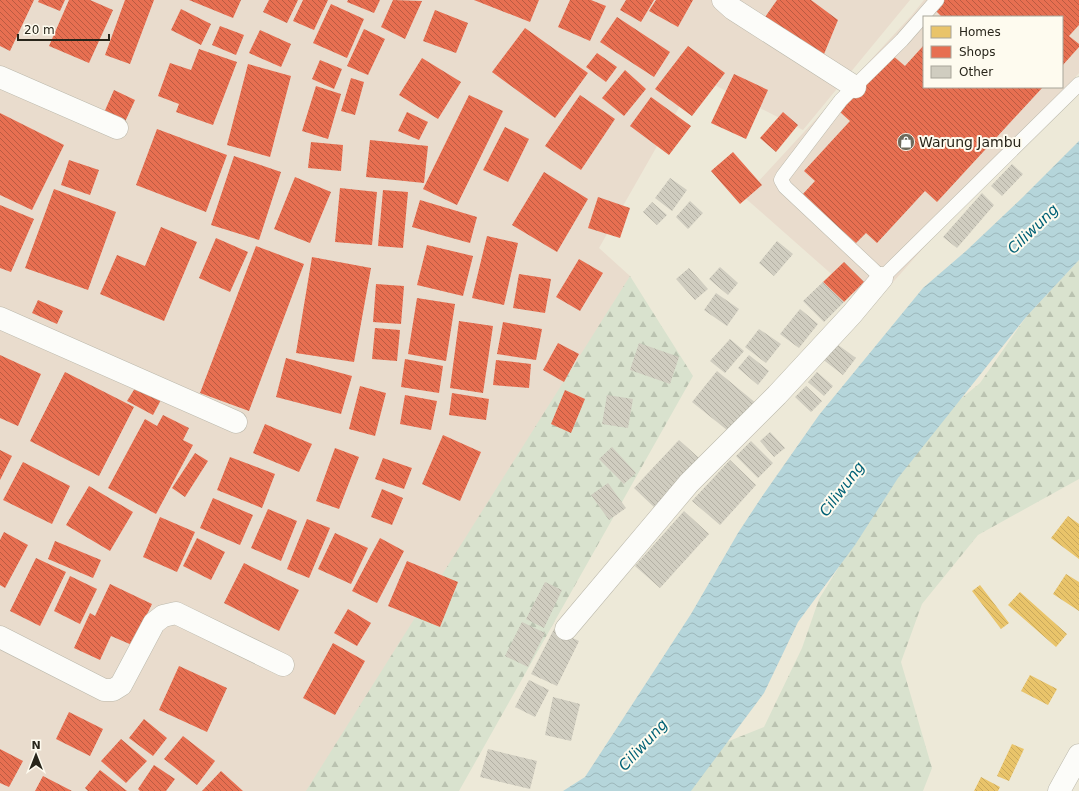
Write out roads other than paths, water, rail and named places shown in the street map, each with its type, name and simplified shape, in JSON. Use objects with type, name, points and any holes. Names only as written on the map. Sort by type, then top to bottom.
[{"type":"street","points":[[723,0],[733,9],[855,86]]},
{"type":"street","points":[[0,77],[117,128]]},
{"type":"street","points":[[566,629],[689,483],[777,395],[852,314],[882,278]]},
{"type":"street","points":[[0,318],[236,422]]},
{"type":"street","points":[[0,637],[104,690],[113,690],[121,685],[154,623],[163,616],[176,613],[283,665]]},
{"type":"street","points":[[1059,791],[1079,755]]},
{"type":"lane","points":[[937,0],[902,40],[841,100],[803,148],[782,176],[781,180],[785,187],[882,278],[1079,84]]},
{"type":"water","name":"Ciliwung","points":[[1079,141],[1079,260],[1026,317],[898,478],[855,545],[798,622],[764,693],[691,791],[563,791],[585,777],[691,614],[738,533],[819,415],[923,288],[966,251]]},
{"type":"place","name":"Warung Jambu","points":[[906,142]]}]
